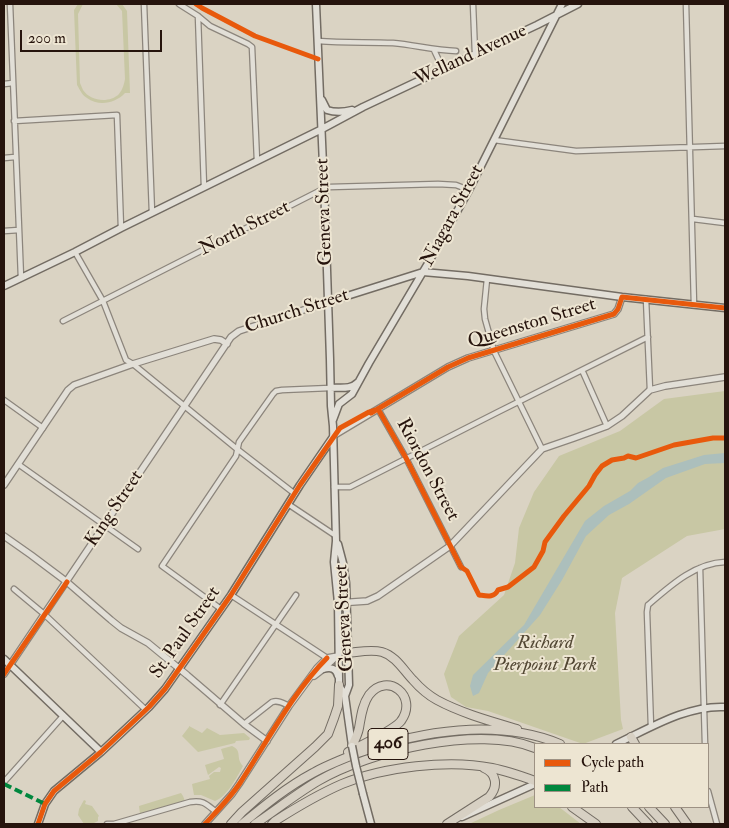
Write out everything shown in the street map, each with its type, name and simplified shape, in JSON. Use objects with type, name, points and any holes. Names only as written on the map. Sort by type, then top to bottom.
[{"type":"highway","points":[[348,653],[374,651],[386,654],[397,662],[424,691],[438,700],[463,712],[557,743]]},
{"type":"highway","points":[[231,824],[328,734],[338,706],[339,682]]},
{"type":"highway","points":[[297,782],[331,760],[382,734],[400,722],[406,710],[404,694],[391,686],[385,685],[375,688],[368,696],[362,710],[359,730],[352,746]]},
{"type":"highway","name":"406","points":[[242,824],[278,794],[315,771],[387,744],[427,734],[481,730],[508,731],[557,743]]},
{"type":"highway","name":"406","points":[[255,824],[318,780],[342,769],[395,751],[424,744],[485,739],[508,741],[534,748]]},
{"type":"highway","points":[[448,824],[492,793],[496,783],[492,774],[489,770],[477,765]]},
{"type":"highway","points":[[272,824],[316,797],[344,783],[406,767],[477,765],[510,772],[534,784]]},
{"type":"highway","points":[[573,808],[596,824]]},
{"type":"highway","points":[[633,808],[648,824]]},
{"type":"highway","points":[[650,808],[665,824]]},
{"type":"highway","points":[[675,808],[687,824]]},
{"type":"main road","name":"Geneva Street","points":[[316,4],[325,188],[330,388],[333,421],[336,538],[334,562],[338,603],[339,682],[345,696],[356,766],[371,824]]},
{"type":"main road","name":"Niagara Street","points":[[333,421],[339,406],[352,394],[469,190],[562,4]]},
{"type":"main road","name":"Welland Avenue","points":[[363,106],[578,4]]},
{"type":"main road","points":[[320,97],[327,110],[333,112],[344,112],[363,106]]},
{"type":"main road","points":[[4,286],[322,129],[363,106]]},
{"type":"main road","name":"Church Street","points":[[328,302],[423,272],[468,276],[622,297]]},
{"type":"main road","name":"Queenston Street","points":[[622,297],[725,308]]},
{"type":"main road","points":[[330,388],[348,388],[356,385],[358,382]]},
{"type":"main road","name":"St. Paul Street","points":[[38,824],[45,804],[54,791],[101,752],[166,689],[231,595],[333,436]]},
{"type":"main road","name":"Geneva Street","points":[[336,538],[346,582],[349,684],[345,696]]},
{"type":"main road","points":[[338,656],[348,653]]},
{"type":"main road","points":[[4,659],[101,752]]},
{"type":"main road","points":[[324,669],[335,670],[339,682]]},
{"type":"main road","points":[[633,741],[650,727],[682,714],[704,709],[725,708]]},
{"type":"main road","points":[[448,824],[534,784]]},
{"type":"street","points":[[144,4],[152,213]]},
{"type":"street","points":[[179,4],[210,26],[252,47],[257,161]]},
{"type":"street","points":[[473,4],[475,54]]},
{"type":"street","points":[[686,4],[694,305]]},
{"type":"street","points":[[4,9],[10,6],[21,278]]},
{"type":"street","points":[[198,16],[204,187]]},
{"type":"street","points":[[318,41],[395,44],[434,50],[456,51]]},
{"type":"street","points":[[434,50],[442,69]]},
{"type":"street","points":[[4,84],[13,83]]},
{"type":"street","points":[[14,121],[117,115],[121,228]]},
{"type":"street","points":[[494,140],[576,151],[725,146]]},
{"type":"street","points":[[4,158],[15,157]]},
{"type":"street","name":"North Street","points":[[64,321],[325,188],[438,184],[456,185],[469,190]]},
{"type":"street","points":[[693,220],[725,223]]},
{"type":"street","points":[[4,230],[18,230]]},
{"type":"street","points":[[75,252],[103,301],[126,360],[295,494]]},
{"type":"street","points":[[487,279],[484,309],[485,320],[494,351],[542,449]]},
{"type":"street","name":"Queenston Street","points":[[333,436],[448,367],[468,358],[614,314],[622,297]]},
{"type":"street","points":[[646,299],[650,390]]},
{"type":"street","name":"Church Street","points":[[4,485],[68,390],[74,385],[133,364],[214,339],[221,340],[227,344],[231,337],[239,331],[328,302]]},
{"type":"street","points":[[334,487],[350,487],[648,337]]},
{"type":"street","name":"King Street","points":[[4,674],[227,344]]},
{"type":"street","points":[[582,370],[607,426]]},
{"type":"street","points":[[338,603],[367,601],[378,596],[450,546],[542,449],[607,426],[622,416],[650,390],[725,377]]},
{"type":"street","points":[[221,609],[162,566],[236,456],[239,442],[276,391],[330,388]]},
{"type":"street","points":[[4,400],[43,428]]},
{"type":"street","name":"Riordon Street","points":[[378,409],[406,458],[461,567]]},
{"type":"street","points":[[18,464],[138,550]]},
{"type":"street","points":[[288,504],[336,538]]},
{"type":"street","points":[[4,536],[67,582],[121,628],[148,643],[220,705],[267,741]]},
{"type":"street","points":[[650,727],[648,605],[671,584],[700,568],[725,562]]},
{"type":"street","points":[[700,568],[705,743]]},
{"type":"street","points":[[14,589],[44,614],[146,710]]},
{"type":"street","points":[[231,595],[327,658]]},
{"type":"street","points":[[220,705],[296,595]]},
{"type":"street","points":[[205,824],[232,794],[289,706],[317,668],[327,658],[338,656]]},
{"type":"street","points":[[310,678],[324,669],[338,656]]},
{"type":"street","points":[[244,724],[272,702],[280,702],[289,706]]},
{"type":"street","points":[[4,782],[63,716]]},
{"type":"street","points":[[709,795],[717,824]]},
{"type":"street","points":[[107,824],[114,824],[199,801],[216,812]]},
{"type":"green space","points":[[78,4],[83,4],[78,14],[80,83],[86,94],[101,100],[115,97],[124,85],[122,11],[116,4],[122,4],[127,11],[130,93],[125,93],[107,103],[92,101],[81,92],[77,85],[74,10]]},
{"type":"green space","name":"Richard Pierpoint Park","points":[[725,391],[725,529],[687,536],[622,578],[615,613],[623,729],[586,743],[580,743],[488,711],[466,707],[451,697],[444,674],[459,636],[504,595],[515,563],[519,528],[534,492],[559,456],[620,431],[664,399]]},
{"type":"green space","points":[[189,726],[202,733],[207,728],[220,735],[244,733],[250,738],[249,740],[236,741],[235,743],[198,752],[182,736]]},
{"type":"green space","points":[[232,746],[237,750],[239,760],[243,766],[228,791],[215,801],[201,795],[194,795],[192,784],[210,779],[209,776],[214,772],[220,772],[221,768],[219,767],[208,775],[205,765],[224,759],[221,749]]},
{"type":"green space","points":[[181,793],[185,801],[140,814],[139,806]]},
{"type":"green space","points":[[534,795],[534,808],[560,808],[581,824],[469,824]]},
{"type":"green space","points":[[84,800],[86,801],[85,804],[92,806],[99,816],[98,821],[92,824],[84,824],[78,815]]},
{"type":"shaded area","points":[[725,453],[725,463],[705,464],[666,478],[629,504],[609,515],[586,536],[540,615],[488,673],[479,693],[473,696],[470,686],[473,675],[524,625],[585,521],[604,506],[663,468],[704,455]]},
{"type":"marked path","points":[[4,784],[45,804]]},
{"type":"cycle path","points":[[196,4],[255,36],[318,59]]},
{"type":"cycle path","points":[[371,413],[448,367],[468,358],[614,314],[622,297],[725,308]]},
{"type":"cycle path","points":[[378,409],[406,458],[461,567],[467,571],[479,595],[485,596],[490,596],[498,590],[508,587],[534,567],[543,551],[545,542],[589,486],[602,466],[612,460],[628,456],[636,458],[674,445],[713,438],[725,438]]},
{"type":"cycle path","points":[[38,824],[45,804],[54,791],[101,752],[149,707],[165,689],[231,595],[300,485],[340,428],[378,409]]},
{"type":"cycle path","points":[[4,674],[67,582]]},
{"type":"cycle path","points":[[205,824],[236,789],[303,686],[327,658]]}]
